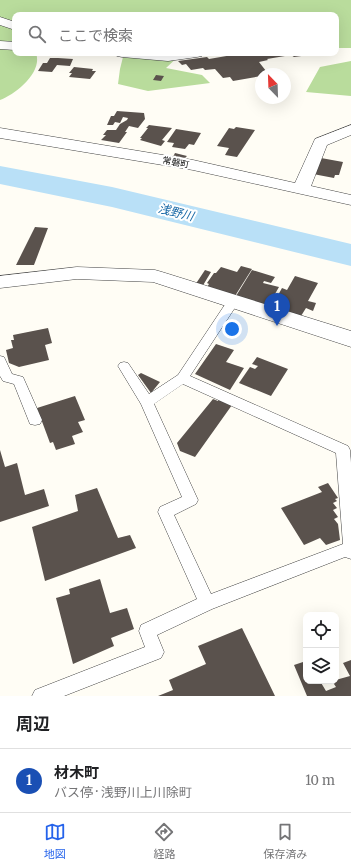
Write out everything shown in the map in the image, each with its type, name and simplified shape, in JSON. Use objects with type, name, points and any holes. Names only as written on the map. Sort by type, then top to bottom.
[{"type":"street","points":[[0,21],[12,25]]},
{"type":"street","points":[[0,45],[12,46]]},
{"type":"street","points":[[156,56],[175,56]]},
{"type":"street","points":[[301,189],[320,142],[351,130]]},
{"type":"street","name":"常磐町","points":[[0,133],[193,165],[351,200]]},
{"type":"street","points":[[0,282],[77,272],[155,276],[234,300],[351,339]]},
{"type":"lane","points":[[148,402],[182,378],[234,300]]},
{"type":"lane","points":[[0,360],[4,379],[19,380],[34,420]]},
{"type":"lane","points":[[124,366],[148,402],[191,500],[165,512],[207,603]]},
{"type":"lane","points":[[41,696],[155,652],[147,631],[207,603],[350,550],[343,450],[182,378]]},
{"type":"green space","points":[[0,0],[351,0],[351,48],[339,48],[339,12],[12,12],[12,56],[36,56],[36,68],[32,75],[20,88],[0,100]]},
{"type":"green space","points":[[123,56],[179,56],[166,68],[202,75],[210,83],[148,91],[118,84]]},
{"type":"green space","points":[[351,61],[351,96],[306,92],[320,67]]},
{"type":"building","points":[[226,56],[285,56],[259,62],[264,68],[255,68],[255,77],[233,81],[230,77],[223,78],[215,69],[205,70],[203,68],[191,70],[186,64],[182,65],[178,61],[207,57],[209,59]]},
{"type":"building","points":[[50,58],[73,59],[70,66],[57,65],[52,72],[38,71],[43,63],[47,63]]},
{"type":"building","points":[[74,67],[93,69],[92,71],[96,71],[90,79],[69,77],[72,73],[69,73]]},
{"type":"building","points":[[156,75],[164,76],[161,81],[153,80]]},
{"type":"building","points":[[117,111],[144,113],[145,119],[138,128],[129,126],[125,132],[127,132],[119,143],[101,140],[106,135],[103,135],[107,130],[116,130],[120,124],[127,120],[128,118],[123,117],[120,123],[115,122],[113,125],[107,125],[111,116],[114,116]]},
{"type":"building","points":[[149,125],[172,128],[162,140],[165,141],[161,146],[140,140]]},
{"type":"building","points":[[236,127],[255,130],[237,157],[225,155],[229,148],[217,146],[229,128],[234,129]]},
{"type":"building","points":[[176,129],[201,133],[194,145],[189,144],[185,149],[172,147],[174,143],[167,142]]},
{"type":"building","points":[[175,153],[187,156],[184,159],[173,157]]},
{"type":"building","points":[[321,158],[343,162],[339,175],[335,175],[334,178],[313,174]]},
{"type":"building","points":[[35,227],[48,228],[34,265],[16,265]]},
{"type":"building","points":[[241,266],[252,269],[235,296],[207,287],[209,284],[207,283],[214,273],[216,273],[221,267],[237,272]]},
{"type":"building","points":[[205,270],[211,272],[202,287],[195,285]]},
{"type":"building","points":[[252,270],[275,277],[271,283],[264,281],[263,283],[279,287],[268,306],[236,296]]},
{"type":"building","points":[[295,276],[318,283],[308,301],[316,303],[313,311],[306,308],[301,316],[272,306],[282,288],[287,290]]},
{"type":"building","points":[[48,328],[52,343],[45,345],[49,360],[19,367],[9,363],[6,350],[13,348],[11,340],[14,340],[13,335]]},
{"type":"building","points":[[216,344],[234,350],[226,362],[244,368],[230,390],[195,374]]},
{"type":"building","points":[[257,357],[288,369],[271,396],[239,383],[250,367],[255,369],[258,366],[252,364]]},
{"type":"building","points":[[141,373],[160,382],[151,393],[138,375]]},
{"type":"building","points":[[75,396],[85,420],[78,422],[83,432],[72,436],[75,444],[56,450],[53,442],[50,443],[37,408]]},
{"type":"building","points":[[213,399],[218,401],[219,399],[232,405],[195,457],[180,451],[177,443]]},
{"type":"building","points":[[0,450],[5,467],[17,463],[25,495],[44,489],[49,506],[0,522]]},
{"type":"building","points":[[328,483],[338,498],[335,499],[337,501],[333,503],[337,508],[333,510],[338,517],[334,519],[338,524],[340,540],[326,545],[320,538],[304,545],[281,508],[322,492],[318,487]]},
{"type":"building","points":[[97,488],[118,538],[130,535],[136,548],[45,581],[32,527],[78,511],[75,495]]},
{"type":"building","points":[[100,579],[110,613],[127,608],[134,629],[111,638],[114,646],[73,664],[56,598],[70,594],[69,589]]},
{"type":"building","points":[[242,628],[275,696],[158,696],[173,690],[169,680],[206,664],[198,646]]},
{"type":"building","points":[[351,660],[351,696],[307,696],[294,665],[303,662],[303,684],[322,684],[326,691],[336,687],[334,684],[339,684],[339,679],[350,676],[343,663]]},
{"type":"waterway","name":"浅野川","points":[[0,175],[112,197],[351,255]]},
{"type":"place","name":"材木町","points":[[277,326]]}]
